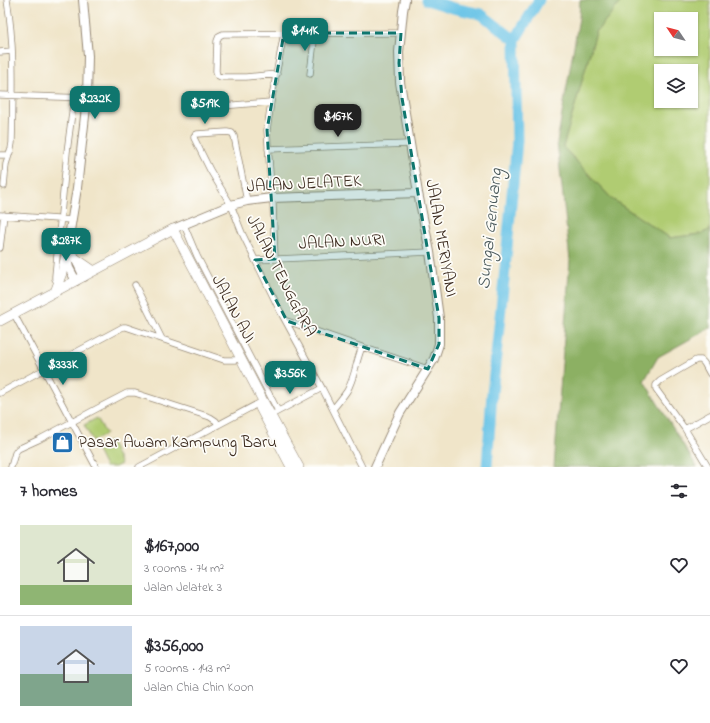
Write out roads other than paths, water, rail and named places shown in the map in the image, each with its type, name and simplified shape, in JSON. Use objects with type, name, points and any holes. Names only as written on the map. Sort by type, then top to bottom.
[{"type":"main road","points":[[0,321],[57,287],[80,279],[170,230]]},
{"type":"main road","name":"JALAN AJI","points":[[170,230],[193,258],[238,359]]},
{"type":"main road","name":"JALAN AJI","points":[[170,230],[261,402],[271,414],[299,467]]},
{"type":"main road","points":[[57,287],[71,256],[94,271]]},
{"type":"main road","name":"JALAN AJI","points":[[271,414],[291,467]]},
{"type":"street","points":[[4,186],[6,164],[12,142],[13,95],[12,51],[7,0]]},
{"type":"street","points":[[80,279],[71,256],[69,239],[87,98],[88,56],[83,0]]},
{"type":"street","name":"JALAN MERIYANI","points":[[375,467],[400,412],[434,359],[437,352],[440,333],[430,252],[418,193],[400,72],[399,52],[405,0]]},
{"type":"street","points":[[275,259],[273,204],[267,125],[284,33]]},
{"type":"street","points":[[310,74],[315,33]]},
{"type":"street","points":[[277,74],[246,77],[221,77],[217,75],[217,41],[219,36],[223,34],[401,33]]},
{"type":"street","points":[[0,52],[12,51]]},
{"type":"street","points":[[0,95],[87,98]]},
{"type":"street","points":[[57,287],[55,276],[74,97]]},
{"type":"street","points":[[222,106],[271,102]]},
{"type":"street","name":"JALAN TENGGARA","points":[[247,201],[234,136],[232,133],[197,134],[194,136],[210,170],[231,205],[242,233],[280,311],[287,321],[362,467]]},
{"type":"street","points":[[268,149],[410,144]]},
{"type":"street","points":[[0,155],[8,155]]},
{"type":"street","name":"JALAN JELATEK","points":[[170,230],[231,205],[247,201],[272,198],[418,193]]},
{"type":"street","points":[[0,248],[2,215],[72,220]]},
{"type":"street","points":[[184,224],[193,258],[271,414],[322,388]]},
{"type":"street","name":"JALAN NURI","points":[[255,260],[430,252]]},
{"type":"street","points":[[135,285],[162,339]]},
{"type":"street","points":[[14,314],[96,467]]},
{"type":"street","points":[[287,321],[362,348],[428,369]]},
{"type":"street","points":[[0,393],[123,327],[224,360],[238,359]]},
{"type":"street","points":[[333,409],[347,390],[354,375],[362,348]]},
{"type":"street","points":[[708,467],[685,429],[656,389],[656,385],[660,381],[696,360],[701,360],[704,363],[710,374]]},
{"type":"street","points":[[11,467],[15,453],[18,449],[127,393],[210,417],[216,421],[218,425]]},
{"type":"street","points":[[139,467],[261,402]]},
{"type":"street","points":[[685,429],[710,415]]},
{"type":"waterway","points":[[427,0],[453,8],[481,14],[515,40]]},
{"type":"waterway","name":"Sungai Genuang","points":[[487,467],[492,393],[517,141],[515,40],[539,0]]},
{"type":"place","name":"Pasar Awam Kampung Baru","points":[[62,442]]}]
